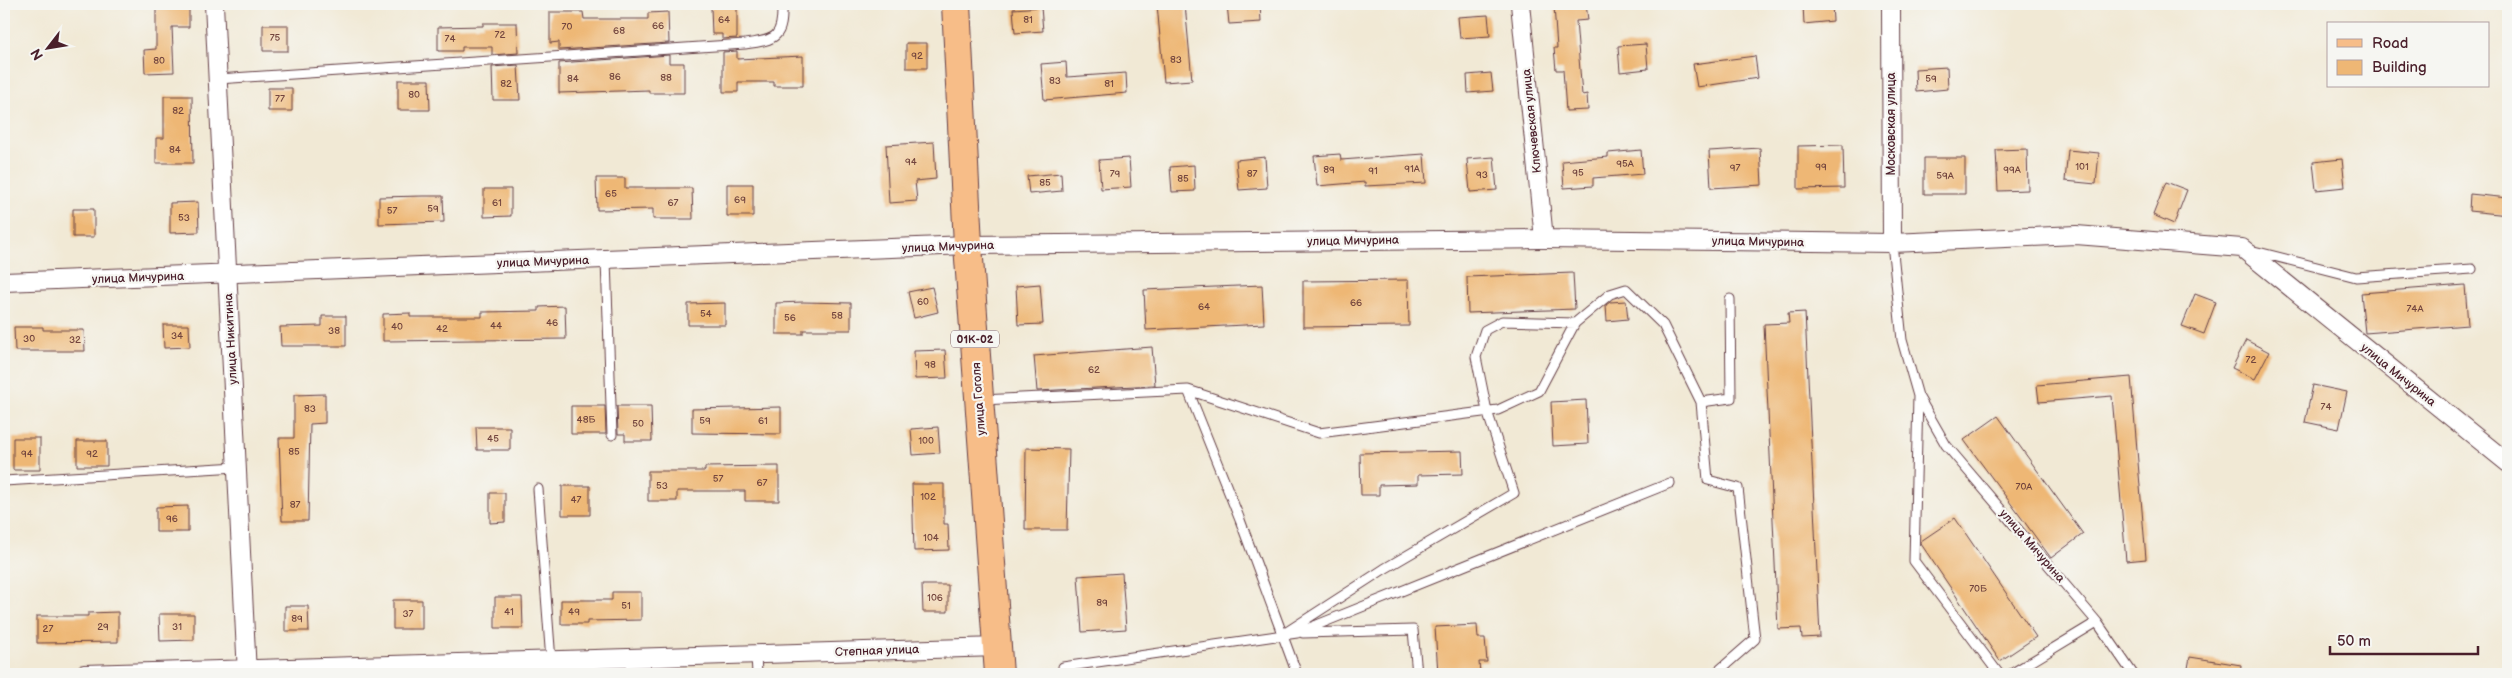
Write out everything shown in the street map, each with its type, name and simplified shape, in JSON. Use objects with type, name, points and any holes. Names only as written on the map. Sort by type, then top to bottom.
[{"type":"main road","name":"улица Гоголя","points":[[956,4],[968,245],[999,674]]},
{"type":"street","name":"улица Никитина","points":[[214,4],[247,672]]},
{"type":"street","name":"Ключевская улица","points":[[1520,4],[1544,239]]},
{"type":"street","name":"Московская улица","points":[[1891,4],[1892,243]]},
{"type":"street","name":"улица Мичурина","points":[[4,282],[228,275],[968,245],[1544,239],[1892,243],[2076,235],[2242,248],[2508,463]]},
{"type":"street","name":"Степная улица","points":[[84,674],[247,672],[998,647]]},
{"type":"lane","points":[[218,79],[745,44],[767,40],[779,32],[782,24],[782,4]]},
{"type":"lane","name":"улица Мичурина","points":[[1892,243],[1902,340],[1918,396],[1946,445],[2097,622],[2133,674]]},
{"type":"lane","name":"улица Мичурина","points":[[2242,248],[2356,277],[2472,269]]},
{"type":"lane","points":[[606,260],[612,435]]},
{"type":"lane","points":[[980,400],[1188,390],[1319,433],[1498,410],[1539,391],[1575,323],[1610,294],[1626,289],[1663,325],[1701,402],[1708,480],[1738,488],[1755,639],[1715,674]]},
{"type":"lane","points":[[1701,402],[1731,398],[1730,299]]},
{"type":"lane","points":[[1283,635],[1384,569],[1514,493],[1487,411],[1476,357],[1485,330],[1502,321],[1575,323]]},
{"type":"lane","points":[[1188,390],[1240,520],[1297,674]]},
{"type":"lane","points":[[1918,396],[1914,561],[1999,674]]},
{"type":"lane","points":[[4,481],[237,467]]},
{"type":"lane","points":[[1297,633],[1670,483]]},
{"type":"lane","points":[[538,489],[551,661]]},
{"type":"lane","points":[[2011,674],[2097,622]]},
{"type":"lane","points":[[1074,674],[1063,667],[1297,633],[1413,630],[1417,674]]},
{"type":"lane","points":[[756,655],[757,674]]},
{"type":"building","points":[[156,4],[189,4],[189,27],[172,27],[174,72],[145,73],[144,50],[156,49]]},
{"type":"building","points":[[1157,4],[1185,4],[1192,80],[1164,82]]},
{"type":"building","points":[[1227,4],[1260,4],[1261,22],[1229,24]]},
{"type":"building","points":[[1586,4],[1588,20],[1576,21],[1582,95],[1587,94],[1588,110],[1566,111],[1563,70],[1556,70],[1554,48],[1557,48],[1554,6]]},
{"type":"building","points":[[1803,4],[1832,4],[1833,21],[1804,24]]},
{"type":"building","points":[[737,6],[737,38],[722,39],[722,34],[712,34],[711,7]]},
{"type":"building","points":[[1041,7],[1043,31],[1015,33],[1013,9]]},
{"type":"building","points":[[550,12],[583,12],[584,19],[648,19],[648,13],[668,12],[669,43],[559,50],[559,42],[550,43]]},
{"type":"building","points":[[1488,15],[1490,36],[1460,38],[1458,17]]},
{"type":"building","points":[[483,23],[517,23],[518,53],[492,55],[492,47],[462,47],[462,51],[438,51],[438,27],[483,26]]},
{"type":"building","points":[[263,25],[288,25],[288,51],[263,51]]},
{"type":"building","points":[[906,43],[927,43],[927,68],[906,68]]},
{"type":"building","points":[[1646,44],[1648,69],[1620,72],[1618,46]]},
{"type":"building","points":[[737,51],[737,59],[803,56],[803,86],[774,86],[774,82],[738,82],[738,92],[723,92],[723,52]]},
{"type":"building","points":[[669,55],[669,63],[684,63],[684,93],[649,93],[649,90],[559,93],[559,63]]},
{"type":"building","points":[[1755,56],[1758,78],[1697,87],[1693,64]]},
{"type":"building","points":[[1066,62],[1067,77],[1126,73],[1127,93],[1044,100],[1041,64]]},
{"type":"building","points":[[518,65],[520,100],[493,100],[492,67]]},
{"type":"building","points":[[1947,67],[1948,89],[1916,92],[1915,69]]},
{"type":"building","points":[[1491,73],[1493,91],[1468,93],[1467,75]]},
{"type":"building","points":[[398,80],[429,80],[430,110],[398,110]]},
{"type":"building","points":[[268,88],[292,88],[292,111],[268,111]]},
{"type":"building","points":[[164,96],[192,96],[193,163],[156,163],[156,138],[164,138]]},
{"type":"building","points":[[934,142],[936,179],[915,181],[917,201],[889,203],[886,145]]},
{"type":"building","points":[[1843,145],[1844,188],[1798,189],[1798,146]]},
{"type":"building","points":[[1760,148],[1762,185],[1711,188],[1709,151]]},
{"type":"building","points":[[2027,149],[2028,190],[1998,191],[1996,150]]},
{"type":"building","points":[[1641,150],[1643,174],[1593,178],[1593,186],[1564,188],[1562,161],[1608,157],[1608,153]]},
{"type":"building","points":[[2068,150],[2099,153],[2096,184],[2065,181]]},
{"type":"building","points":[[1340,154],[1341,160],[1424,154],[1426,183],[1365,186],[1365,182],[1317,186],[1314,156]]},
{"type":"building","points":[[1265,157],[1267,188],[1239,190],[1236,160]]},
{"type":"building","points":[[1494,157],[1497,190],[1470,192],[1467,159]]},
{"type":"building","points":[[1129,158],[1131,187],[1101,189],[1099,160]]},
{"type":"building","points":[[1924,158],[1965,158],[1965,194],[1924,194]]},
{"type":"building","points":[[2342,159],[2345,187],[2316,190],[2313,162]]},
{"type":"building","points":[[1194,165],[1195,191],[1172,192],[1170,167]]},
{"type":"building","points":[[1061,173],[1062,191],[1029,194],[1027,176]]},
{"type":"building","points":[[596,178],[625,178],[625,188],[692,188],[693,219],[653,219],[653,209],[597,210]]},
{"type":"building","points":[[2166,182],[2187,190],[2174,224],[2153,215]]},
{"type":"building","points":[[727,184],[753,184],[753,216],[727,216]]},
{"type":"building","points":[[484,189],[511,189],[511,216],[484,217]]},
{"type":"building","points":[[2470,194],[2508,198],[2508,215],[2469,211]]},
{"type":"building","points":[[443,196],[444,222],[379,224],[379,197]]},
{"type":"building","points":[[198,202],[199,232],[170,233],[170,203]]},
{"type":"building","points":[[73,209],[94,209],[94,237],[73,237]]},
{"type":"building","points":[[1573,273],[1575,309],[1468,313],[1467,277]]},
{"type":"building","points":[[1408,280],[1409,326],[1303,327],[1303,281]]},
{"type":"building","points":[[1040,284],[1043,324],[1018,325],[1016,286]]},
{"type":"building","points":[[1262,285],[1264,324],[1146,330],[1144,290]]},
{"type":"building","points":[[2465,285],[2468,325],[2365,333],[2361,293]]},
{"type":"building","points":[[932,287],[938,312],[914,318],[908,292]]},
{"type":"building","points":[[2195,294],[2216,302],[2204,334],[2182,326]]},
{"type":"building","points":[[1626,301],[1628,319],[1607,321],[1606,305],[1610,302]]},
{"type":"building","points":[[725,303],[725,325],[688,325],[688,304]]},
{"type":"building","points":[[776,303],[851,303],[851,330],[803,330],[803,334],[776,334]]},
{"type":"building","points":[[565,306],[566,339],[383,341],[383,314],[410,313],[410,317],[482,317],[482,312],[539,311],[539,307]]},
{"type":"building","points":[[1805,312],[1820,637],[1802,638],[1801,628],[1778,629],[1764,324],[1789,323],[1788,313]]},
{"type":"building","points":[[322,316],[346,316],[346,346],[281,346],[280,327],[322,326]]},
{"type":"building","points":[[163,325],[189,325],[190,347],[164,348]]},
{"type":"building","points":[[14,327],[43,327],[43,330],[84,330],[85,351],[15,351]]},
{"type":"building","points":[[2246,340],[2269,352],[2255,379],[2232,368]]},
{"type":"building","points":[[1152,347],[1155,385],[1037,391],[1034,356]]},
{"type":"building","points":[[945,350],[947,378],[915,379],[914,351]]},
{"type":"building","points":[[2131,377],[2146,559],[2126,561],[2112,396],[2039,402],[2037,385]]},
{"type":"building","points":[[2313,385],[2347,392],[2339,429],[2305,422]]},
{"type":"building","points":[[325,394],[325,423],[310,424],[308,521],[282,521],[279,438],[294,438],[294,395]]},
{"type":"building","points":[[1586,400],[1588,444],[1553,446],[1551,402]]},
{"type":"building","points":[[571,406],[605,406],[606,434],[571,434]]},
{"type":"building","points":[[617,406],[651,406],[652,441],[625,441],[625,434],[618,434]]},
{"type":"building","points":[[781,407],[781,434],[692,433],[692,409]]},
{"type":"building","points":[[1998,416],[2083,534],[2051,558],[1964,440]]},
{"type":"building","points":[[476,427],[510,427],[510,450],[477,450]]},
{"type":"building","points":[[938,427],[940,453],[913,455],[911,429]]},
{"type":"building","points":[[13,438],[40,438],[40,470],[13,470]]},
{"type":"building","points":[[77,441],[107,441],[107,466],[77,466]]},
{"type":"building","points":[[1026,448],[1069,449],[1067,530],[1025,530]]},
{"type":"building","points":[[1462,451],[1463,474],[1418,475],[1418,484],[1379,485],[1379,495],[1361,495],[1360,453]]},
{"type":"building","points":[[779,466],[779,501],[745,501],[745,491],[677,491],[677,501],[648,501],[648,471],[705,471],[705,467]]},
{"type":"building","points":[[912,484],[944,484],[944,524],[948,524],[949,550],[914,551]]},
{"type":"building","points":[[562,486],[590,486],[590,515],[562,515]]},
{"type":"building","points":[[490,493],[505,493],[505,522],[490,523]]},
{"type":"building","points":[[188,506],[188,532],[156,532],[156,507]]},
{"type":"building","points":[[1955,518],[2036,637],[2000,661],[1921,544],[1921,541]]},
{"type":"building","points":[[1122,573],[1126,629],[1082,632],[1078,576]]},
{"type":"building","points":[[922,585],[948,585],[948,612],[923,612]]},
{"type":"building","points":[[612,592],[641,592],[641,620],[587,621],[587,624],[561,624],[561,600],[612,600]]},
{"type":"building","points":[[495,597],[522,597],[523,628],[495,628]]},
{"type":"building","points":[[393,600],[422,600],[422,629],[393,629]]},
{"type":"building","points":[[285,606],[308,606],[309,631],[285,631]]},
{"type":"building","points":[[118,612],[118,642],[37,643],[37,616],[88,616],[88,613]]},
{"type":"building","points":[[159,614],[194,614],[194,640],[160,641]]},
{"type":"building","points":[[1477,625],[1478,638],[1485,638],[1487,662],[1479,662],[1480,673],[1438,674],[1435,627]]},
{"type":"building","points":[[2190,657],[2241,665],[2240,674],[2187,674]]}]
